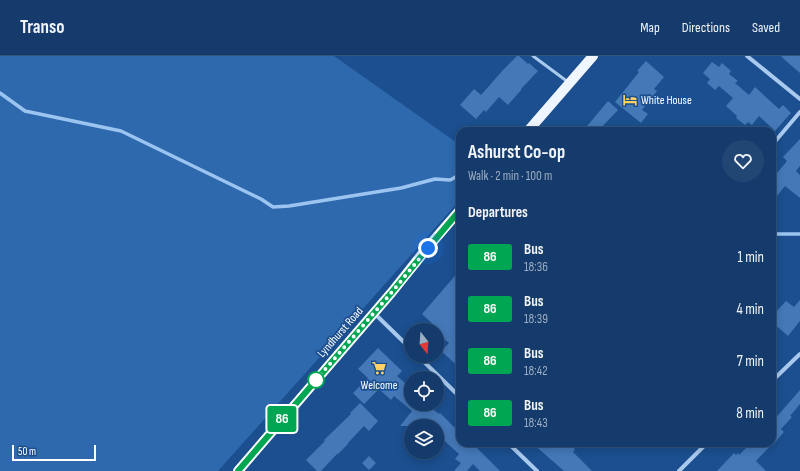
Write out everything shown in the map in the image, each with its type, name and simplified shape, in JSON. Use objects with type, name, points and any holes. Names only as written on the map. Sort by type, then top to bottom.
[{"type":"main road","points":[[531,127],[592,56]]},
{"type":"main road","name":"Lyndhurst Road","points":[[238,471],[392,292],[456,215]]},
{"type":"street","points":[[748,56],[800,99]]},
{"type":"street","points":[[776,140],[800,112]]},
{"type":"street","points":[[374,313],[404,342]]},
{"type":"street","points":[[776,377],[800,354]]},
{"type":"street","points":[[425,363],[456,393]]},
{"type":"street","points":[[512,447],[537,471]]},
{"type":"street","points":[[679,471],[703,447]]},
{"type":"lane","points":[[533,56],[569,83]]},
{"type":"shaded area","points":[[0,56],[334,56],[456,142],[456,204],[218,471],[0,471]]},
{"type":"building","points":[[517,56],[528,64],[529,63],[538,71],[508,105],[499,97],[486,112],[484,110],[476,119],[460,105],[474,89],[481,95]]},
{"type":"building","points":[[781,56],[800,56],[800,73],[786,61]]},
{"type":"building","points":[[646,61],[664,77],[654,89],[657,91],[642,110],[648,114],[641,123],[615,102]]},
{"type":"building","points":[[712,62],[719,67],[722,63],[731,71],[729,74],[738,81],[735,83],[749,95],[755,87],[779,109],[783,105],[791,113],[776,130],[776,127],[771,127],[759,116],[752,125],[748,122],[745,125],[736,118],[737,116],[726,106],[733,98],[719,86],[715,90],[707,83],[710,79],[703,73]]},
{"type":"building","points":[[608,101],[618,110],[602,127],[586,127]]},
{"type":"building","points":[[800,139],[800,166],[796,171],[800,175],[800,198],[785,186],[776,197],[776,174],[787,161],[783,157]]},
{"type":"building","points":[[456,275],[456,364],[444,354],[444,348],[449,343],[444,339],[444,323],[431,323],[422,314]]},
{"type":"building","points":[[800,300],[800,321],[788,336],[776,326],[776,312],[786,301],[794,307]]},
{"type":"building","points":[[378,348],[402,371],[397,376],[404,382],[404,404],[394,396],[391,400],[379,389],[364,404],[353,393],[368,378],[358,369]]},
{"type":"building","points":[[800,390],[800,404],[790,416],[792,417],[781,429],[784,432],[776,441],[776,417]]},
{"type":"building","points":[[360,403],[378,421],[369,431],[364,426],[321,471],[317,471],[306,460]]},
{"type":"building","points":[[412,411],[435,411],[439,414],[440,413],[456,429],[456,447],[476,447],[500,471],[480,471],[473,464],[467,471],[454,471],[461,463],[455,459],[459,454],[444,440],[444,419],[406,419]]},
{"type":"building","points":[[537,447],[573,447],[575,449],[573,452],[592,471],[564,471]]},
{"type":"building","points":[[747,447],[769,447],[756,461],[766,471],[717,471],[734,453],[736,455],[738,453],[739,455]]},
{"type":"building","points":[[369,456],[376,463],[369,470],[362,463]]},
{"type":"waterway","points":[[0,93],[25,111],[121,131],[261,199],[273,207],[289,206],[401,188],[435,179],[450,180],[456,177]]},
{"type":"waterway","points":[[776,234],[800,234]]},
{"type":"bus line","name":"86","points":[[238,471],[392,292],[456,215]]},
{"type":"place","name":"White House","points":[[630,100]]},
{"type":"place","name":"Welcome","points":[[379,368]]},
{"type":"route","points":[[316,380],[428,248]]}]
